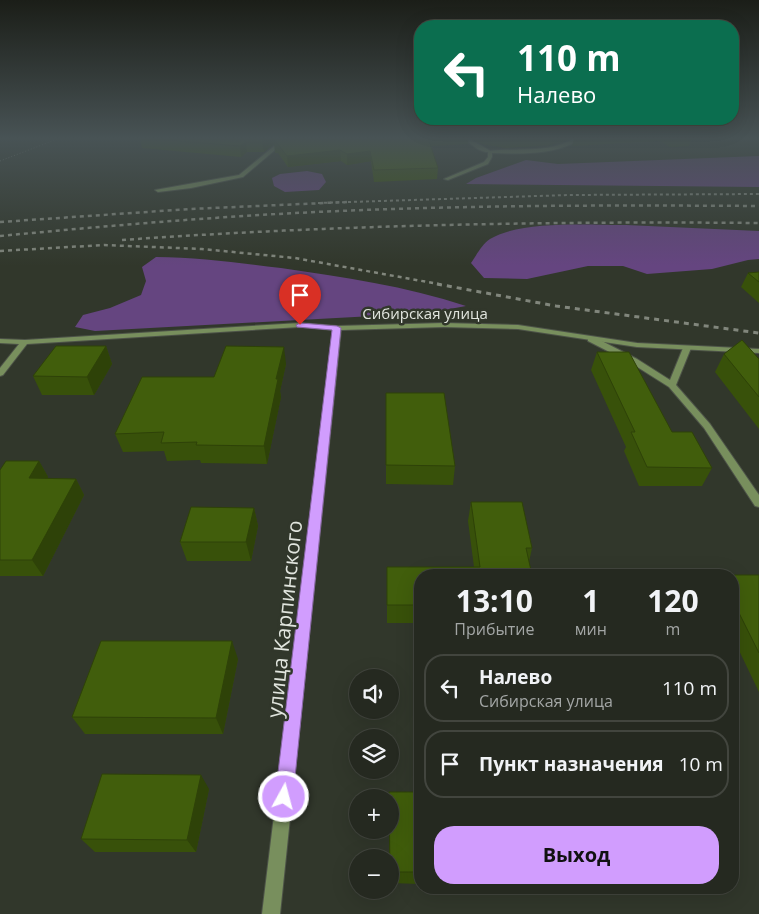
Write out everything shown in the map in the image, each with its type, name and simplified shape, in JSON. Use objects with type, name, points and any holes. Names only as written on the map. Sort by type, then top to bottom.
[{"type":"street","points":[[158,190],[220,181]]},
{"type":"street","name":"Сибирская улица","points":[[0,341],[25,342],[300,325],[337,328],[444,325],[518,327],[637,345],[759,351]]},
{"type":"street","name":"улица Карпинского","points":[[271,914],[337,328]]},
{"type":"street","points":[[591,339],[634,361],[672,385],[707,426],[759,504]]},
{"type":"street","points":[[0,373],[25,342]]},
{"type":"street","points":[[672,385],[687,348]]},
{"type":"shaded area","points":[[273,181],[326,182],[319,190],[285,192],[274,186]]},
{"type":"shaded area","points":[[472,181],[759,181],[759,187],[466,184]]},
{"type":"shaded area","points":[[575,224],[759,231],[759,259],[712,269],[647,274],[623,266],[588,266],[527,279],[484,278],[471,263],[487,241],[503,233],[519,229]]},
{"type":"shaded area","points":[[156,257],[218,261],[328,275],[420,293],[466,306],[428,313],[95,331],[75,327],[83,315],[110,308],[141,295],[146,281],[142,267]]},
{"type":"building","points":[[759,272],[759,282],[748,273]]},
{"type":"building","points":[[742,340],[759,359],[759,397],[724,354]]},
{"type":"building","points":[[56,346],[106,346],[87,377],[33,376]]},
{"type":"building","points":[[226,346],[284,347],[276,379],[278,379],[264,446],[196,445],[197,442],[161,443],[164,432],[115,434],[142,377],[214,377]]},
{"type":"building","points":[[597,352],[629,352],[672,432],[692,432],[712,468],[647,467],[631,432],[635,432]]},
{"type":"building","points":[[386,393],[444,393],[455,466],[386,465]]},
{"type":"building","points":[[6,461],[39,461],[29,478],[76,479],[32,560],[0,560],[0,470]]},
{"type":"building","points":[[471,502],[522,502],[532,548],[526,548],[531,569],[414,569],[414,605],[387,605],[387,567],[480,567]]},
{"type":"building","points":[[191,507],[254,508],[246,542],[180,542]]},
{"type":"building","points":[[739,575],[759,575],[759,653],[739,613]]},
{"type":"building","points":[[101,641],[232,641],[216,718],[72,717]]},
{"type":"building","points":[[102,774],[201,775],[187,840],[81,839]]},
{"type":"building","points":[[399,792],[414,792],[414,872],[399,872],[399,849],[390,849],[390,839],[399,839]]},
{"type":"railway","points":[[341,202],[569,195],[759,194]]},
{"type":"railway","points":[[0,222],[190,209],[341,202]]},
{"type":"railway","points":[[318,203],[341,202]]},
{"type":"railway","points":[[341,202],[347,202]]},
{"type":"railway","points":[[0,236],[197,219],[371,210],[538,206],[759,206]]},
{"type":"railway","points":[[122,240],[440,225],[759,223]]},
{"type":"railway","points":[[0,251],[104,245],[202,249],[295,258],[444,285]]},
{"type":"railway","points":[[437,284],[556,306],[759,333]]},
{"type":"route","points":[[284,797],[337,328],[300,325]]}]
